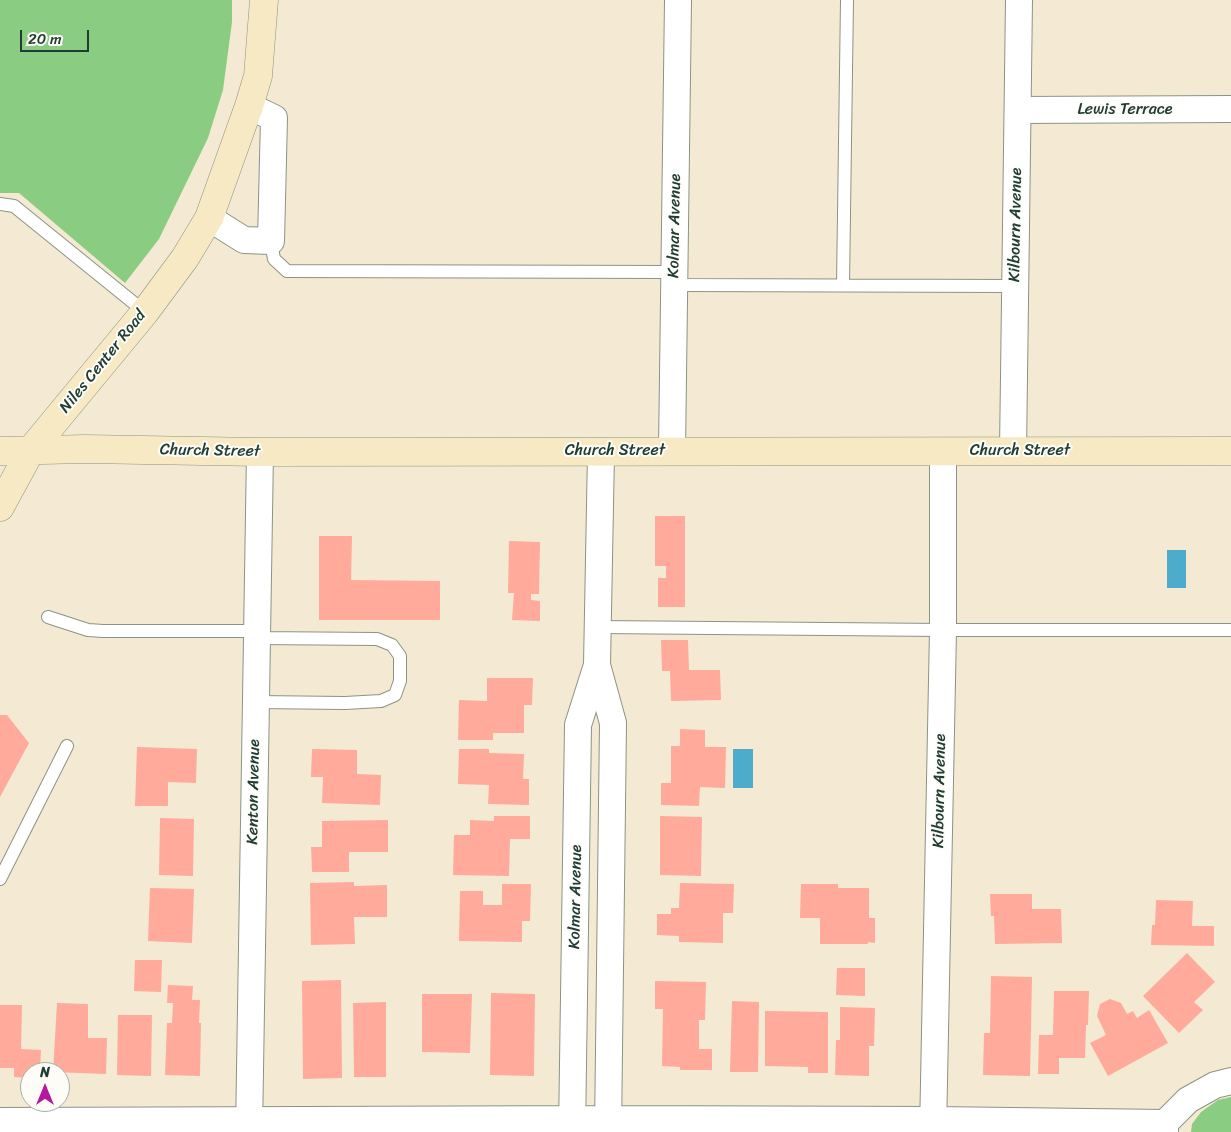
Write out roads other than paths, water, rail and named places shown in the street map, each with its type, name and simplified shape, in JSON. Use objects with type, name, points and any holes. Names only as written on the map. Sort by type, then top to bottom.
[{"type":"street","points":[[249,106],[274,118],[271,241],[244,240],[209,218],[258,76],[264,0]]},
{"type":"street","name":"Kolmar Avenue","points":[[672,451],[678,0]]},
{"type":"street","name":"Kilbourn Avenue","points":[[1013,451],[1020,0]]},
{"type":"street","name":"Lewis Terrace","points":[[1018,110],[1231,109]]},
{"type":"street","name":"Niles Center Road","points":[[0,507],[31,450],[145,312],[185,258],[209,218]]},
{"type":"street","name":"Church Street","points":[[0,451],[85,449],[260,452],[1231,450]]},
{"type":"street","name":"Kilbourn Avenue","points":[[934,1126],[943,630],[943,451]]},
{"type":"street","name":"Kenton Avenue","points":[[249,1126],[260,452]]},
{"type":"street","name":"Kolmar Avenue","points":[[572,1126],[578,725],[596,666],[601,452]]},
{"type":"street","name":"Kolmar Avenue","points":[[596,666],[613,723],[608,1125]]},
{"type":"street","points":[[0,1121],[249,1126],[608,1125],[1165,1128],[1188,1100],[1215,1085],[1231,1080]]},
{"type":"lane","points":[[844,285],[847,0]]},
{"type":"lane","points":[[0,204],[14,206],[145,312]]},
{"type":"lane","points":[[271,241],[274,259],[287,271],[674,279],[844,285],[1015,286]]},
{"type":"lane","points":[[48,617],[88,630],[377,639],[392,645],[400,656],[400,681],[395,695],[381,701],[345,703],[256,702]]},
{"type":"lane","points":[[598,627],[1231,630]]},
{"type":"lane","points":[[0,879],[67,746]]},
{"type":"water","points":[[1167,550],[1186,550],[1186,588],[1167,588]]},
{"type":"water","points":[[733,749],[753,749],[753,788],[733,788]]}]
